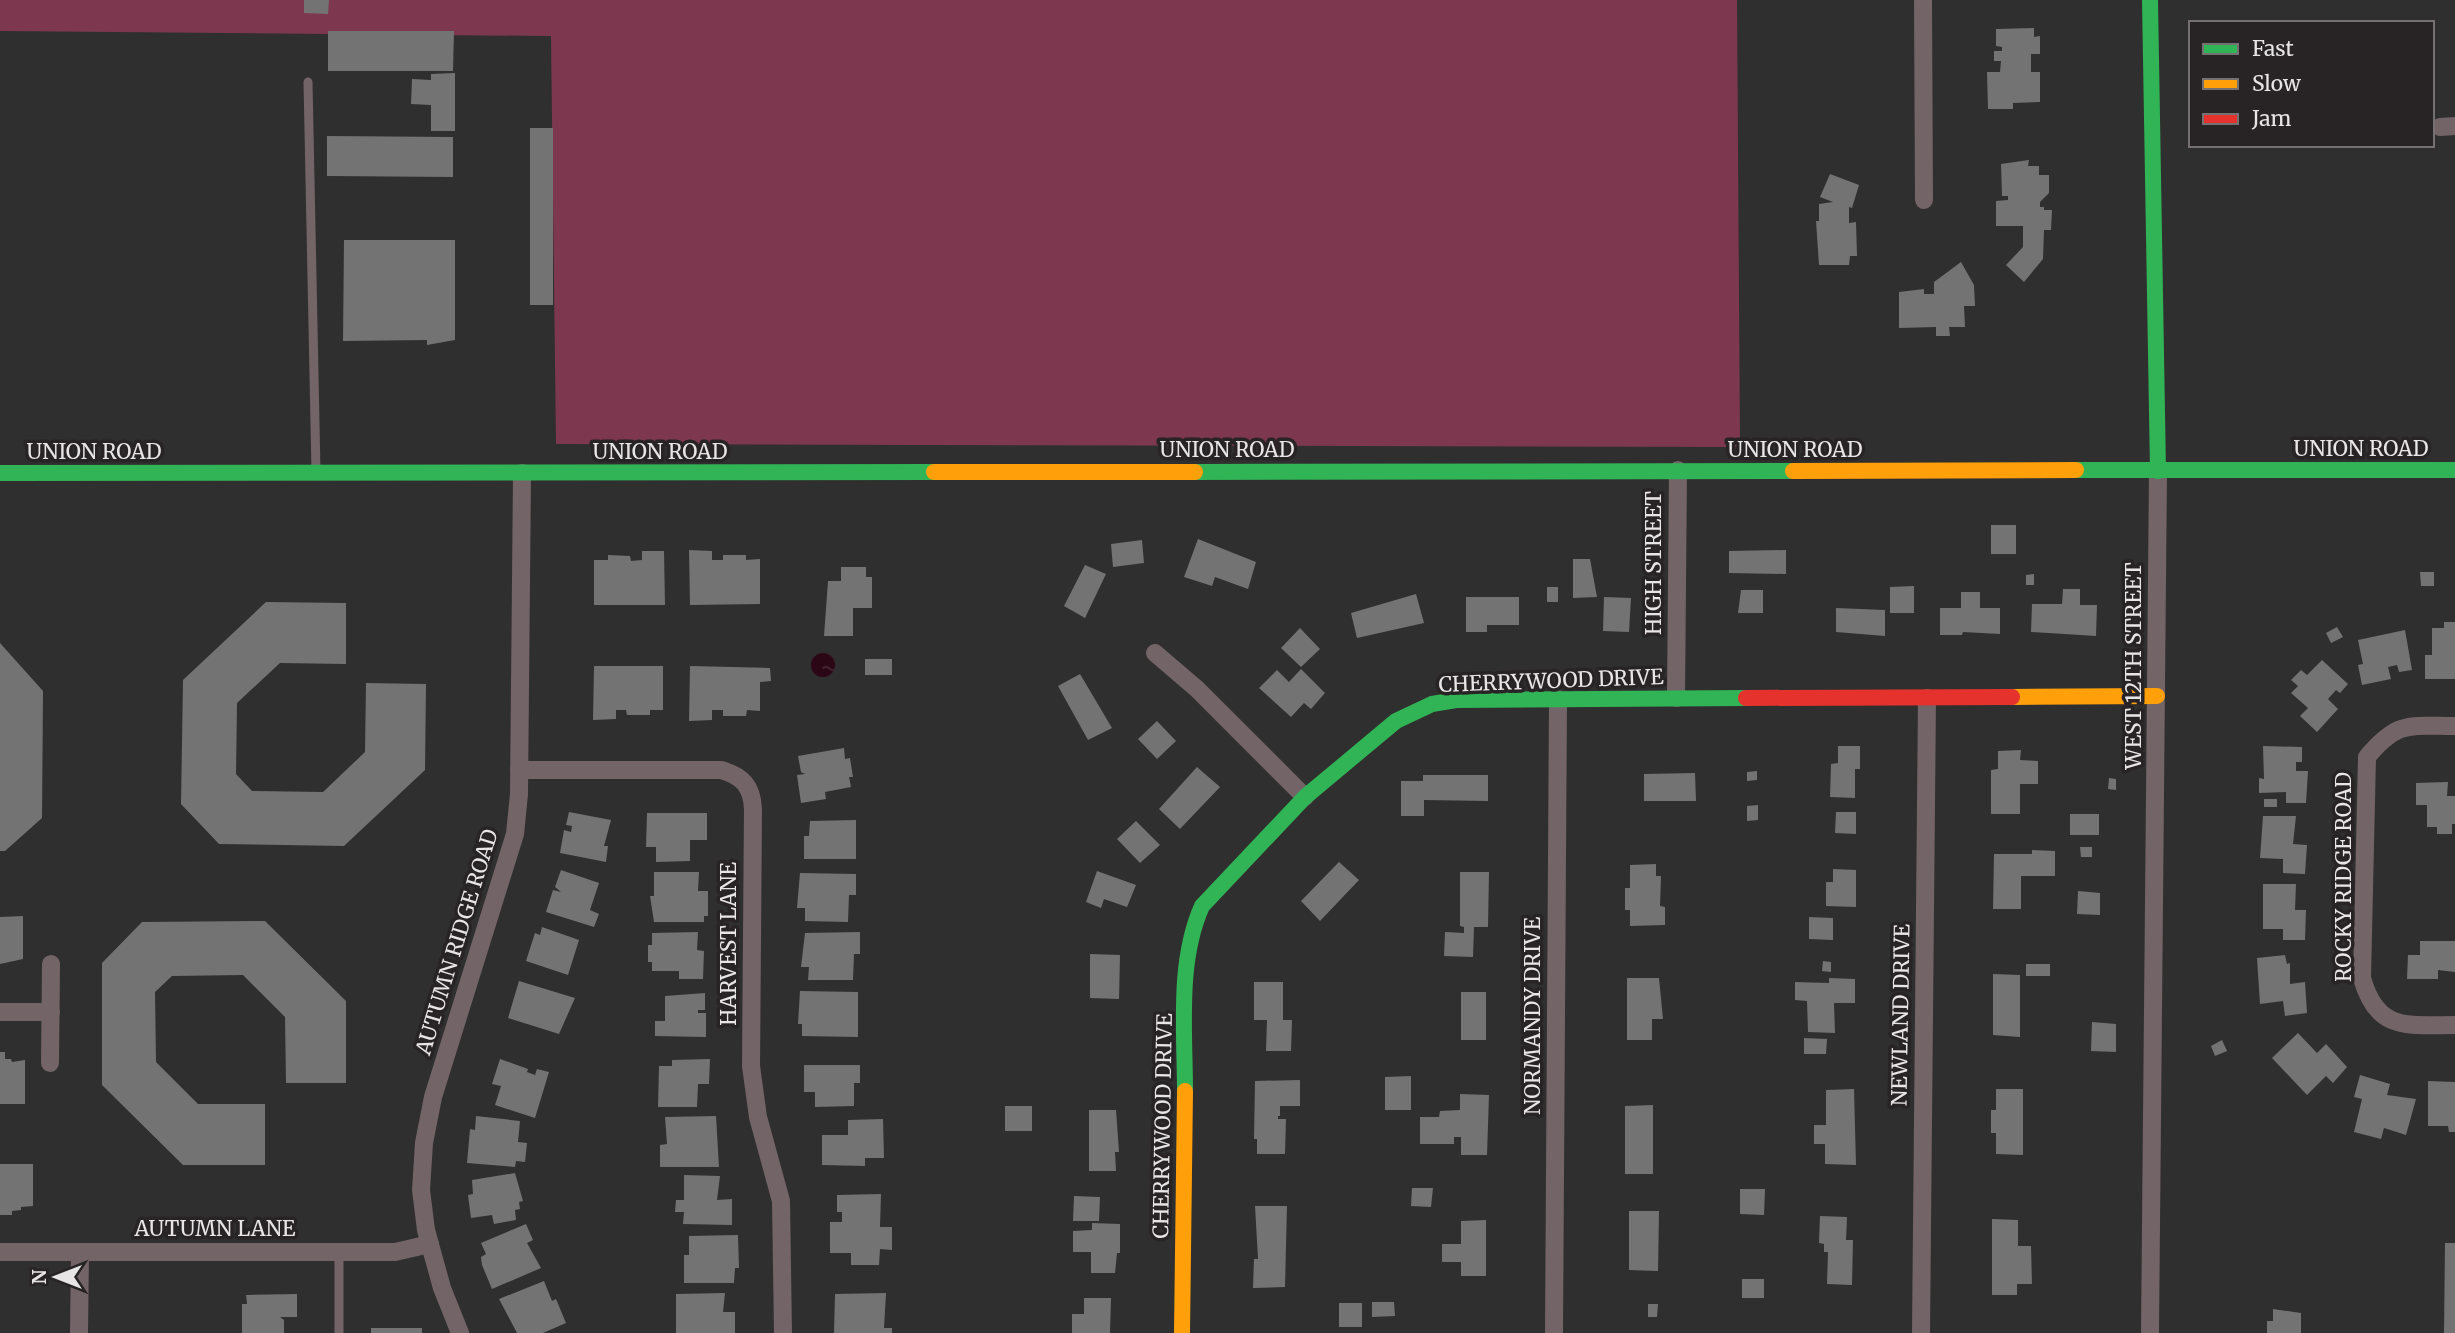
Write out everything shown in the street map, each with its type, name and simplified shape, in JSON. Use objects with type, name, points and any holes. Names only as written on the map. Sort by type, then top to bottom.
[{"type":"main road","name":"WEST 12TH STREET","points":[[2150,0],[2158,471]]},
{"type":"main road","name":"UNION ROAD","points":[[0,473],[2455,470]]},
{"type":"main road","name":"CHERRYWOOD DRIVE","points":[[1182,1333],[1184,1030],[1191,937],[1202,906],[1219,886],[1305,797],[1396,721],[1432,704],[1456,701],[2157,696]]},
{"type":"street","points":[[1923,0],[1924,200]]},
{"type":"street","name":"HIGH STREET","points":[[1676,698],[1678,470]]},
{"type":"street","name":"WEST 12TH STREET","points":[[2150,1333],[2158,471]]},
{"type":"street","name":"AUTUMN RIDGE ROAD","points":[[460,1333],[442,1288],[430,1244],[421,1190],[427,1120],[515,834],[519,770],[522,473]]},
{"type":"street","points":[[1155,653],[1197,689],[1305,797]]},
{"type":"street","name":"NEWLAND DRIVE","points":[[1921,1333],[1927,698]]},
{"type":"street","name":"NORMANDY DRIVE","points":[[1554,1333],[1558,699]]},
{"type":"street","name":"ROCKY RIDGE ROAD","points":[[2455,726],[2410,726],[2386,734],[2367,757],[2362,978],[2369,1003],[2390,1021],[2455,1025]]},
{"type":"street","name":"HARVEST LANE","points":[[519,770],[721,770],[740,777],[748,786],[753,809],[751,1066],[758,1117],[781,1201],[783,1333]]},
{"type":"street","points":[[50,1063],[51,964]]},
{"type":"street","points":[[0,1012],[51,1012]]},
{"type":"street","name":"AUTUMN LANE","points":[[0,1252],[395,1252],[430,1244]]},
{"type":"street","points":[[79,1333],[80,1252]]},
{"type":"lane","points":[[308,82],[316,473]]},
{"type":"lane","points":[[339,1252],[339,1333]]},
{"type":"shaded area","points":[[0,0],[1737,0],[1740,447],[556,444],[551,36],[0,31]]},
{"type":"water","points":[[823,653],[834,660],[835,665],[828,676],[823,677],[812,670],[811,665],[818,654]]},
{"type":"building","points":[[304,0],[329,0],[328,14],[304,13]]},
{"type":"building","points":[[2034,28],[2034,37],[2040,36],[2040,54],[2031,54],[2031,72],[2040,72],[2040,102],[2013,103],[2013,109],[1988,109],[1987,72],[2000,72],[2001,61],[1994,61],[1994,51],[2002,51],[2002,47],[1996,46],[1996,29]]},
{"type":"building","points":[[328,31],[454,31],[453,71],[328,71]]},
{"type":"building","points":[[455,73],[455,131],[431,131],[431,105],[411,104],[412,79],[431,80],[431,74]]},
{"type":"building","points":[[530,128],[553,128],[553,305],[530,305]]},
{"type":"building","points":[[327,136],[453,137],[453,177],[327,176]]},
{"type":"building","points":[[2029,160],[2028,166],[2039,166],[2039,175],[2049,175],[2049,193],[2040,202],[2040,207],[2052,210],[2051,230],[2044,230],[2043,259],[2024,282],[2006,265],[2023,247],[2023,226],[1996,226],[1996,201],[2008,200],[2008,196],[2002,196],[2001,164]]},
{"type":"building","points":[[1830,174],[1859,185],[1852,208],[1849,207],[1849,223],[1856,222],[1857,256],[1850,256],[1849,265],[1819,265],[1816,221],[1819,221],[1819,204],[1833,202],[1820,197]]},
{"type":"building","points":[[344,240],[455,240],[455,340],[427,345],[427,340],[343,341]]},
{"type":"building","points":[[1961,262],[1974,285],[1975,306],[1964,306],[1965,327],[1949,327],[1950,336],[1936,336],[1936,327],[1899,328],[1899,292],[1924,289],[1924,294],[1934,294],[1934,282]]},
{"type":"building","points":[[1991,525],[2016,525],[2016,554],[1991,554]]},
{"type":"building","points":[[1198,539],[1256,562],[1248,589],[1215,577],[1212,586],[1184,577]]},
{"type":"building","points":[[1142,540],[1144,563],[1113,567],[1111,544]]},
{"type":"building","points":[[689,550],[712,551],[712,560],[723,560],[723,555],[746,555],[746,560],[760,559],[760,604],[690,605]]},
{"type":"building","points":[[1786,550],[1786,574],[1729,573],[1729,551]]},
{"type":"building","points":[[642,551],[664,551],[665,605],[594,605],[594,560],[608,560],[608,555],[630,556],[631,561],[642,560]]},
{"type":"building","points":[[1573,559],[1590,559],[1597,597],[1573,598]]},
{"type":"building","points":[[1085,565],[1106,574],[1085,618],[1064,606]]},
{"type":"building","points":[[841,567],[866,567],[866,577],[872,577],[872,608],[853,608],[853,636],[824,636],[828,581],[841,581]]},
{"type":"building","points":[[2420,572],[2434,572],[2434,586],[2421,586]]},
{"type":"building","points":[[2034,574],[2034,585],[2026,585],[2026,575]]},
{"type":"building","points":[[1914,586],[1914,613],[1890,613],[1890,587]]},
{"type":"building","points":[[1547,587],[1558,587],[1558,602],[1547,602]]},
{"type":"building","points":[[2063,589],[2080,589],[2080,605],[2097,605],[2096,636],[2031,632],[2032,604],[2062,604]]},
{"type":"building","points":[[1741,590],[1763,590],[1763,613],[1738,613]]},
{"type":"building","points":[[1961,592],[1980,592],[1980,608],[2000,608],[2000,634],[1963,632],[1962,635],[1940,635],[1940,608],[1961,608]]},
{"type":"building","points":[[1416,594],[1424,623],[1357,638],[1351,613]]},
{"type":"building","points":[[1466,597],[1519,597],[1519,625],[1487,625],[1487,632],[1466,632]]},
{"type":"building","points":[[1604,597],[1631,598],[1629,632],[1603,631]]},
{"type":"building","points":[[266,602],[346,603],[346,664],[280,663],[237,703],[236,774],[252,791],[323,792],[365,752],[366,683],[426,684],[425,770],[344,846],[219,844],[181,804],[183,680]]},
{"type":"building","points":[[1836,608],[1885,610],[1885,636],[1836,632]]},
{"type":"building","points":[[2444,622],[2455,622],[2455,679],[2425,679],[2425,655],[2432,655],[2432,628],[2444,628]]},
{"type":"building","points":[[2337,627],[2343,637],[2331,643],[2326,633]]},
{"type":"building","points":[[1300,628],[1320,649],[1301,667],[1281,648]]},
{"type":"building","points":[[2405,630],[2412,670],[2399,672],[2397,665],[2388,667],[2391,679],[2362,685],[2358,665],[2363,664],[2358,640]]},
{"type":"building","points":[[0,643],[43,691],[42,818],[5,851],[0,851]]},
{"type":"building","points":[[865,659],[892,659],[892,675],[865,675]]},
{"type":"building","points":[[2322,660],[2348,684],[2340,693],[2336,690],[2328,699],[2338,709],[2317,732],[2300,716],[2308,708],[2291,693],[2298,686],[2291,680],[2301,670],[2307,675]]},
{"type":"building","points":[[594,666],[663,666],[663,710],[650,710],[650,715],[627,715],[626,710],[616,710],[616,719],[593,720]]},
{"type":"building","points":[[690,666],[770,668],[771,681],[760,682],[760,711],[747,710],[746,716],[723,716],[723,710],[712,710],[712,720],[689,721]]},
{"type":"building","points":[[1301,669],[1325,693],[1311,709],[1304,703],[1291,717],[1259,688],[1277,670],[1289,682]]},
{"type":"building","points":[[1080,674],[1112,728],[1088,740],[1058,686]]},
{"type":"building","points":[[1157,721],[1176,741],[1157,759],[1138,739]]},
{"type":"building","points":[[1838,746],[1860,746],[1860,769],[1855,769],[1855,798],[1830,797],[1831,764],[1838,763]]},
{"type":"building","points":[[2263,746],[2302,747],[2302,762],[2296,762],[2296,771],[2308,771],[2306,803],[2286,803],[2286,792],[2259,793],[2259,778],[2264,779]]},
{"type":"building","points":[[844,748],[845,759],[850,758],[853,777],[849,777],[851,787],[825,792],[826,799],[801,803],[797,775],[805,774],[801,772],[798,756]]},
{"type":"building","points":[[2021,750],[2020,760],[2038,761],[2038,784],[2020,784],[2020,814],[1991,814],[1991,770],[1998,769],[1998,751]]},
{"type":"building","points":[[1197,767],[1220,787],[1180,829],[1159,809]]},
{"type":"building","points":[[1757,771],[1757,780],[1747,781],[1747,772]]},
{"type":"building","points":[[1695,773],[1696,801],[1644,801],[1644,774]]},
{"type":"building","points":[[1423,775],[1488,775],[1488,801],[1424,800],[1424,816],[1401,816],[1401,781],[1423,781]]},
{"type":"building","points":[[2109,778],[2116,779],[2116,790],[2108,789]]},
{"type":"building","points":[[2448,782],[2447,796],[2455,796],[2455,824],[2452,824],[2452,834],[2437,834],[2437,827],[2427,827],[2427,805],[2416,805],[2416,783]]},
{"type":"building","points":[[2264,799],[2277,799],[2277,807],[2264,807]]},
{"type":"building","points":[[1758,805],[1758,820],[1747,821],[1747,806]]},
{"type":"building","points":[[569,812],[611,820],[604,846],[608,846],[606,862],[560,853],[564,830],[571,832],[572,826],[566,825]]},
{"type":"building","points":[[1836,812],[1856,812],[1856,834],[1835,833]]},
{"type":"building","points":[[647,813],[707,813],[707,840],[690,840],[690,861],[656,862],[656,847],[646,847]]},
{"type":"building","points":[[2070,814],[2099,814],[2099,835],[2070,835]]},
{"type":"building","points":[[2263,816],[2296,816],[2293,844],[2307,845],[2305,874],[2283,873],[2283,859],[2260,858]]},
{"type":"building","points":[[856,820],[856,859],[804,859],[804,836],[809,836],[810,821]]},
{"type":"building","points":[[1136,821],[1160,845],[1140,863],[1117,839]]},
{"type":"building","points":[[2080,847],[2092,847],[2092,857],[2081,857]]},
{"type":"building","points":[[2032,850],[2055,851],[2055,876],[2021,876],[2021,909],[1993,909],[1994,854],[2032,854]]},
{"type":"building","points":[[1339,862],[1359,880],[1320,921],[1301,901]]},
{"type":"building","points":[[1656,864],[1656,876],[1661,876],[1660,906],[1665,907],[1665,925],[1630,926],[1630,910],[1625,910],[1625,888],[1630,888],[1630,865]]},
{"type":"building","points":[[1833,869],[1856,870],[1856,907],[1826,906],[1826,882],[1833,882]]},
{"type":"building","points":[[561,870],[599,883],[590,910],[599,914],[594,927],[546,912],[553,890],[561,892],[555,887]]},
{"type":"building","points":[[1097,871],[1136,885],[1127,907],[1104,899],[1101,908],[1086,902]]},
{"type":"building","points":[[654,872],[699,872],[698,891],[708,891],[708,916],[704,916],[704,922],[654,922],[650,896],[654,896]]},
{"type":"building","points":[[1460,872],[1489,872],[1488,927],[1474,927],[1473,957],[1444,956],[1445,932],[1464,933],[1464,927],[1460,926]]},
{"type":"building","points":[[800,873],[856,874],[856,895],[849,895],[848,922],[805,921],[805,908],[797,908]]},
{"type":"building","points":[[2263,884],[2296,884],[2295,910],[2306,910],[2305,940],[2283,940],[2283,929],[2263,929]]},
{"type":"building","points":[[2078,891],[2100,893],[2100,915],[2077,914]]},
{"type":"building","points":[[23,916],[23,959],[0,964],[0,917]]},
{"type":"building","points":[[1809,917],[1833,918],[1833,940],[1809,939]]},
{"type":"building","points":[[265,921],[346,1001],[346,1083],[286,1083],[285,1017],[243,975],[172,976],[155,992],[156,1062],[198,1104],[265,1104],[265,1165],[183,1165],[102,1085],[102,963],[142,922]]},
{"type":"building","points":[[542,927],[579,940],[568,975],[526,961],[535,933],[540,935]]},
{"type":"building","points":[[698,932],[697,950],[704,951],[703,979],[679,979],[679,971],[652,971],[652,962],[648,962],[648,945],[652,945],[652,933]]},
{"type":"building","points":[[860,932],[860,954],[854,954],[853,980],[808,980],[809,967],[801,967],[805,933]]},
{"type":"building","points":[[2420,941],[2455,941],[2455,972],[2438,970],[2438,979],[2407,979],[2408,955],[2420,955]]},
{"type":"building","points":[[1090,954],[1120,955],[1119,999],[1090,998]]},
{"type":"building","points":[[2285,955],[2287,964],[2290,963],[2290,984],[2305,982],[2307,1013],[2285,1016],[2283,1001],[2260,1004],[2257,958]]},
{"type":"building","points":[[1823,961],[1831,962],[1831,972],[1822,971]]},
{"type":"building","points":[[2026,964],[2050,964],[2050,976],[2026,976]]},
{"type":"building","points":[[1993,974],[2020,975],[2020,1037],[1993,1035]]},
{"type":"building","points":[[1627,978],[1659,978],[1663,1019],[1652,1019],[1652,1040],[1627,1040]]},
{"type":"building","points":[[1829,978],[1855,979],[1855,1003],[1834,1003],[1835,1033],[1808,1032],[1807,1001],[1795,1000],[1795,982],[1829,983]]},
{"type":"building","points":[[519,981],[575,998],[559,1034],[508,1018]]},
{"type":"building","points":[[1254,982],[1283,982],[1283,1020],[1292,1020],[1291,1051],[1266,1051],[1267,1020],[1254,1020]]},
{"type":"building","points":[[800,991],[858,992],[858,1037],[802,1036],[802,1024],[798,1024]]},
{"type":"building","points":[[1461,992],[1486,992],[1486,1040],[1461,1040]]},
{"type":"building","points":[[705,993],[705,1010],[698,1010],[698,1013],[706,1013],[706,1037],[655,1036],[655,1021],[665,1021],[665,996]]},
{"type":"building","points":[[2092,1022],[2116,1024],[2116,1052],[2091,1051]]},
{"type":"building","points":[[2298,1033],[2317,1053],[2326,1044],[2347,1067],[2333,1083],[2326,1076],[2307,1095],[2272,1058]]},
{"type":"building","points":[[1804,1038],[1827,1039],[1826,1054],[1804,1054]]},
{"type":"building","points":[[2222,1040],[2227,1051],[2215,1056],[2211,1046]]},
{"type":"building","points":[[0,1052],[5,1052],[5,1059],[11,1059],[12,1062],[25,1060],[25,1104],[0,1104]]},
{"type":"building","points":[[500,1059],[528,1069],[527,1072],[535,1075],[537,1069],[549,1072],[535,1118],[495,1105],[501,1086],[492,1084]]},
{"type":"building","points":[[710,1059],[709,1084],[698,1084],[697,1107],[658,1107],[659,1066],[672,1066],[672,1060]]},
{"type":"building","points":[[804,1065],[860,1065],[860,1083],[854,1083],[854,1106],[815,1107],[815,1092],[804,1092]]},
{"type":"building","points":[[2360,1075],[2390,1084],[2387,1095],[2416,1099],[2406,1135],[2384,1128],[2381,1139],[2354,1132],[2362,1099],[2354,1097]]},
{"type":"building","points":[[1411,1076],[1411,1110],[1385,1110],[1385,1077]]},
{"type":"building","points":[[1300,1080],[1300,1106],[1280,1106],[1278,1119],[1286,1119],[1285,1154],[1257,1154],[1257,1139],[1254,1139],[1255,1081]]},
{"type":"building","points":[[2428,1081],[2455,1082],[2455,1132],[2449,1132],[2448,1126],[2428,1126]]},
{"type":"building","points":[[1854,1089],[1856,1165],[1825,1164],[1825,1144],[1814,1144],[1814,1125],[1826,1125],[1826,1090]]},
{"type":"building","points":[[1996,1089],[2023,1089],[2023,1155],[1996,1154],[1996,1133],[1991,1133],[1991,1110],[1996,1110]]},
{"type":"building","points":[[1460,1094],[1489,1095],[1487,1155],[1461,1155],[1461,1137],[1454,1137],[1454,1144],[1420,1144],[1420,1117],[1439,1117],[1440,1111],[1460,1110]]},
{"type":"building","points":[[1653,1105],[1653,1174],[1625,1174],[1625,1106]]},
{"type":"building","points":[[1005,1106],[1032,1106],[1032,1131],[1005,1131]]},
{"type":"building","points":[[1089,1110],[1116,1110],[1119,1152],[1115,1152],[1116,1171],[1089,1171]]},
{"type":"building","points":[[476,1116],[520,1121],[518,1142],[527,1143],[525,1162],[516,1161],[515,1167],[467,1163],[470,1129],[475,1130]]},
{"type":"building","points":[[716,1116],[719,1167],[660,1167],[660,1145],[667,1144],[665,1117]]},
{"type":"building","points":[[883,1119],[884,1158],[865,1158],[865,1166],[822,1165],[822,1135],[848,1135],[848,1120]]},
{"type":"building","points":[[0,1164],[33,1164],[33,1206],[21,1207],[21,1210],[12,1211],[12,1215],[0,1215]]},
{"type":"building","points":[[515,1173],[523,1201],[519,1202],[520,1209],[515,1210],[516,1220],[494,1224],[492,1215],[471,1218],[468,1195],[473,1194],[472,1180]]},
{"type":"building","points":[[684,1175],[720,1176],[717,1200],[732,1199],[732,1225],[683,1224],[684,1212],[675,1212],[676,1200],[684,1200]]},
{"type":"building","points":[[1412,1188],[1433,1188],[1431,1207],[1411,1206]]},
{"type":"building","points":[[1740,1189],[1765,1189],[1764,1215],[1740,1214]]},
{"type":"building","points":[[881,1194],[880,1227],[892,1227],[892,1250],[880,1249],[879,1265],[851,1265],[851,1253],[830,1253],[830,1222],[842,1222],[842,1212],[837,1212],[837,1195]]},
{"type":"building","points":[[1074,1196],[1100,1197],[1099,1221],[1073,1221]]},
{"type":"building","points":[[1255,1206],[1287,1206],[1285,1287],[1253,1288],[1254,1259],[1258,1259]]},
{"type":"building","points":[[1629,1211],[1659,1211],[1658,1271],[1629,1270]]},
{"type":"building","points":[[1820,1216],[1847,1217],[1846,1240],[1853,1240],[1852,1285],[1827,1284],[1828,1252],[1824,1252],[1824,1244],[1819,1243]]},
{"type":"building","points":[[1992,1219],[2018,1220],[2018,1246],[2031,1246],[2032,1284],[2017,1284],[2017,1295],[1992,1295]]},
{"type":"building","points":[[1486,1220],[1486,1276],[1461,1276],[1461,1262],[1442,1262],[1442,1244],[1461,1244],[1461,1221]]},
{"type":"building","points":[[1092,1223],[1120,1224],[1120,1253],[1117,1253],[1115,1273],[1091,1273],[1091,1252],[1073,1252],[1073,1231],[1092,1230]]},
{"type":"building","points":[[526,1224],[533,1240],[527,1243],[541,1268],[492,1289],[482,1265],[481,1257],[486,1254],[481,1243]]},
{"type":"building","points":[[738,1235],[739,1268],[735,1268],[734,1283],[684,1283],[684,1255],[689,1255],[689,1236]]},
{"type":"building","points":[[2445,1243],[2455,1243],[2455,1333],[2444,1333]]},
{"type":"building","points":[[1742,1279],[1764,1279],[1764,1298],[1742,1298]]},
{"type":"building","points":[[544,1281],[552,1301],[556,1299],[566,1323],[543,1333],[517,1333],[499,1299]]},
{"type":"building","points":[[725,1293],[723,1312],[735,1312],[735,1333],[676,1333],[676,1294]]},
{"type":"building","points":[[886,1293],[884,1328],[892,1328],[892,1333],[834,1333],[835,1294]]},
{"type":"building","points":[[297,1294],[297,1317],[280,1317],[284,1320],[284,1333],[242,1333],[242,1304],[247,1304],[246,1295]]},
{"type":"building","points":[[1084,1298],[1111,1298],[1110,1333],[1072,1333],[1072,1314],[1084,1314]]},
{"type":"building","points":[[1372,1302],[1394,1302],[1395,1316],[1372,1317]]},
{"type":"building","points":[[1339,1303],[1362,1303],[1362,1327],[1339,1327]]},
{"type":"building","points":[[1648,1304],[1658,1304],[1657,1317],[1648,1317]]},
{"type":"building","points":[[2273,1309],[2301,1313],[2301,1333],[2267,1333],[2267,1321],[2273,1321]]},
{"type":"building","points":[[371,1328],[422,1328],[422,1333],[371,1333]]},
{"type":"traffic: fast","points":[[2150,0],[2158,471]]},
{"type":"traffic: fast","points":[[2076,470],[2455,470]]},
{"type":"traffic: fast","points":[[1195,472],[1793,471]]},
{"type":"traffic: fast","points":[[0,473],[934,472]]},
{"type":"traffic: fast","points":[[1185,1091],[1186,973],[1194,928],[1202,906],[1305,797],[1396,721],[1432,704],[1456,700],[1746,698]]},
{"type":"traffic: slow","points":[[1793,471],[2076,470]]},
{"type":"traffic: slow","points":[[934,472],[1195,472]]},
{"type":"traffic: slow","points":[[2012,697],[2157,696]]},
{"type":"traffic: slow","points":[[1182,1333],[1185,1091]]},
{"type":"traffic: jam","points":[[1746,698],[2012,697]]}]
